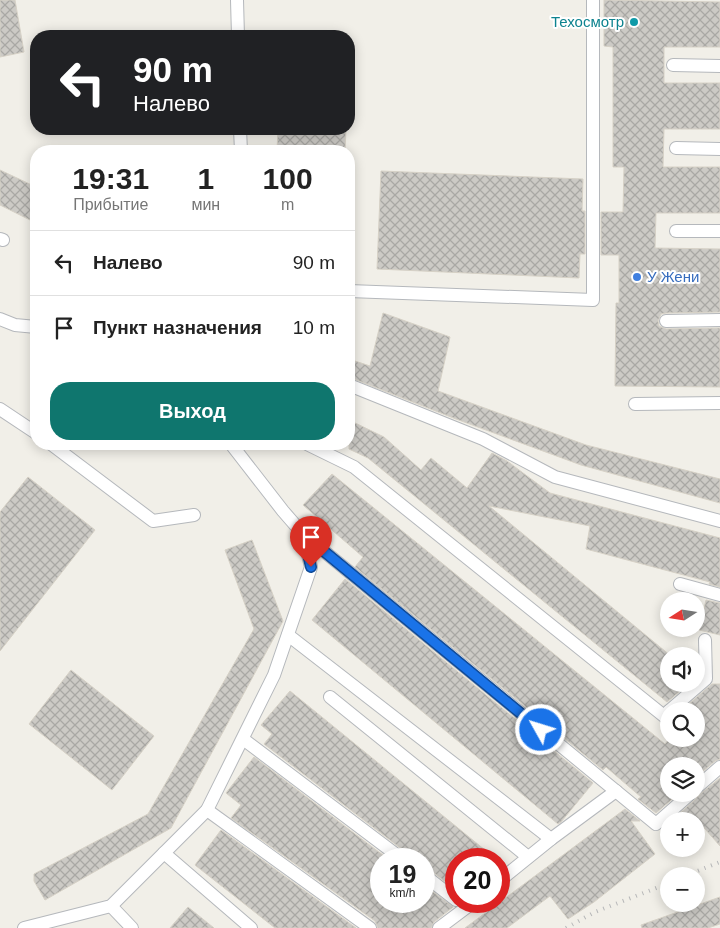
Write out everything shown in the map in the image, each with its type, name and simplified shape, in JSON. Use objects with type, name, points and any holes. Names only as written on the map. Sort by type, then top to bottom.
[{"type":"lane","points":[[236,0],[238,30]]},
{"type":"lane","points":[[355,292],[593,300],[593,0]]},
{"type":"lane","points":[[672,65],[720,66]]},
{"type":"lane","points":[[676,148],[720,149]]},
{"type":"lane","points":[[676,231],[720,231]]},
{"type":"lane","points":[[0,319],[15,325],[30,327]]},
{"type":"lane","points":[[666,321],[720,320]]},
{"type":"lane","points":[[355,387],[483,439],[555,477],[720,521]]},
{"type":"lane","points":[[635,404],[720,403]]},
{"type":"lane","points":[[0,409],[30,429]]},
{"type":"lane","points":[[58,450],[153,521],[194,514]]},
{"type":"lane","points":[[237,450],[303,534],[656,824],[681,802]]},
{"type":"lane","points":[[319,450],[354,467],[660,713]]},
{"type":"lane","points":[[24,928],[111,906],[207,810],[274,675],[288,635],[311,567],[303,534]]},
{"type":"lane","points":[[680,584],[720,595]]},
{"type":"lane","points":[[288,635],[551,839]]},
{"type":"lane","points":[[679,702],[706,679],[705,640]]},
{"type":"lane","points":[[330,697],[528,857]]},
{"type":"lane","points":[[243,739],[387,848]]},
{"type":"lane","points":[[705,780],[720,767]]},
{"type":"lane","points":[[510,873],[551,839],[616,791]]},
{"type":"lane","points":[[207,810],[370,928]]},
{"type":"lane","points":[[164,853],[251,928]]},
{"type":"lane","points":[[111,906],[132,928]]},
{"type":"lane","points":[[439,928],[453,913]]},
{"type":"building","points":[[0,0],[15,0],[24,52],[0,57]]},
{"type":"building","points":[[604,0],[720,2],[720,47],[664,47],[664,83],[720,83],[720,129],[664,129],[663,167],[720,167],[720,213],[656,213],[655,248],[720,249],[720,312],[666,313],[661,314],[658,321],[659,326],[666,329],[720,328],[720,387],[615,386],[616,303],[619,303],[619,255],[601,255],[601,212],[623,212],[624,167],[613,167],[613,47],[604,46]]},
{"type":"building","points":[[278,135],[346,135],[345,145],[277,145]]},
{"type":"building","points":[[0,170],[30,184],[30,220],[0,205]]},
{"type":"building","points":[[381,171],[583,179],[582,211],[585,211],[585,254],[580,254],[579,278],[377,269]]},
{"type":"building","points":[[383,313],[450,337],[438,391],[586,445],[720,479],[720,503],[581,465],[355,379],[355,361],[370,366]]},
{"type":"building","points":[[355,423],[384,437],[421,470],[431,458],[467,488],[492,453],[507,461],[550,493],[720,538],[720,587],[709,584],[710,582],[586,549],[590,526],[489,506],[660,647],[660,692],[679,692],[667,702],[368,458],[351,450],[355,450]]},
{"type":"building","points":[[332,474],[660,740],[660,747],[705,747],[705,702],[691,702],[712,684],[720,684],[720,759],[705,769],[705,757],[660,757],[660,802],[669,802],[656,813],[638,799],[641,797],[606,767],[603,770],[355,567],[363,557],[303,505]]},
{"type":"building","points":[[28,477],[95,530],[0,651],[0,512]]},
{"type":"building","points":[[252,540],[283,621],[171,828],[45,900],[34,881],[34,874],[148,814],[254,629],[225,550]]},
{"type":"building","points":[[345,579],[593,783],[561,822],[558,824],[312,620]]},
{"type":"building","points":[[706,600],[720,603],[720,635],[705,631]]},
{"type":"building","points":[[71,670],[154,736],[112,790],[29,724]]},
{"type":"building","points":[[290,691],[483,848],[445,848],[445,881],[435,874],[435,848],[400,848],[264,744],[272,734],[261,725]]},
{"type":"building","points":[[254,757],[374,848],[370,848],[370,913],[435,913],[435,893],[445,901],[445,913],[434,922],[431,928],[378,928],[375,921],[231,818],[241,805],[226,793]]},
{"type":"building","points":[[720,778],[720,846],[705,829],[705,812],[681,812],[693,802],[705,802],[705,790]]},
{"type":"building","points":[[625,809],[640,821],[631,821],[655,854],[594,902],[568,919],[550,896],[507,928],[465,928],[485,913],[510,913],[510,895]]},
{"type":"building","points":[[221,830],[356,928],[275,928],[195,865]]},
{"type":"building","points":[[720,897],[720,924],[708,928],[642,928],[641,925],[678,912],[705,912],[705,902]]},
{"type":"building","points":[[188,907],[214,928],[170,928]]},
{"type":"railway","points":[[705,868],[720,862]]},
{"type":"railway","points":[[566,928],[595,912],[660,887]]},
{"type":"place","name":"Техосмотр","points":[[634,22]]},
{"type":"place","name":"У Жени","points":[[637,277]]},
{"type":"route","points":[[311,567],[303,534],[541,730]]}]
